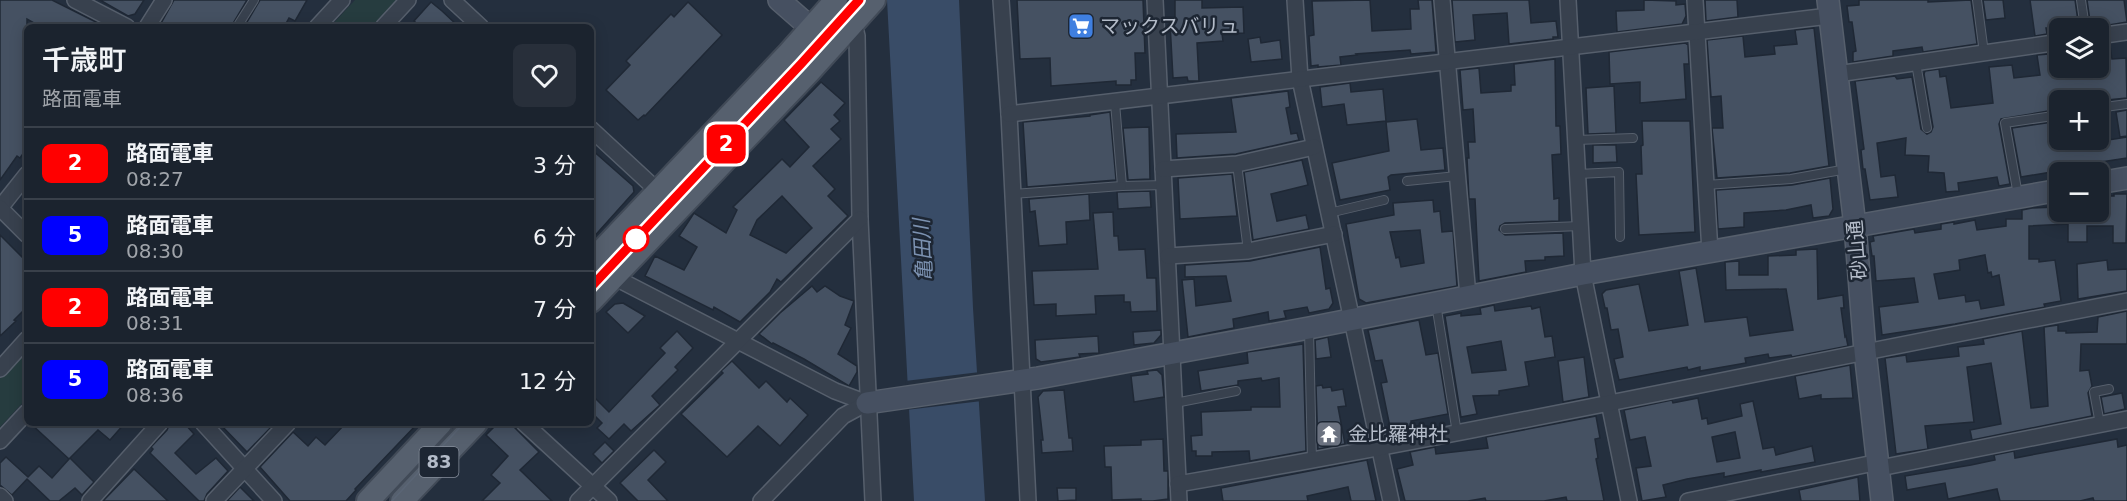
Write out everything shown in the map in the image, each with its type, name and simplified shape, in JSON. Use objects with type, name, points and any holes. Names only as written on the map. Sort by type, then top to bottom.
[{"type":"main road","points":[[594,259],[836,0]]},
{"type":"main road","points":[[594,298],[809,72],[851,11],[874,0]]},
{"type":"main road","name":"83","points":[[368,501],[438,426]]},
{"type":"main road","name":"83","points":[[402,501],[473,426]]},
{"type":"street","points":[[149,24],[164,0]]},
{"type":"street","points":[[386,24],[408,0]]},
{"type":"street","points":[[452,0],[478,24]]},
{"type":"street","points":[[778,0],[811,28],[834,28],[851,11]]},
{"type":"street","points":[[1001,0],[1009,114],[1028,501]]},
{"type":"street","points":[[1155,0],[1179,501]]},
{"type":"street","points":[[1295,0],[1300,79],[1391,501]]},
{"type":"street","points":[[1442,0],[1468,297]]},
{"type":"street","points":[[1568,0],[1584,274],[1629,501]]},
{"type":"street","points":[[1695,0],[1710,252]]},
{"type":"street","points":[[82,1],[122,24]]},
{"type":"street","points":[[318,24],[337,1]]},
{"type":"street","points":[[1009,114],[1697,32],[1828,8]]},
{"type":"street","name":"砂山通","points":[[1828,8],[1855,226],[1865,351],[1882,501]]},
{"type":"street","points":[[851,11],[857,36],[860,219],[873,501]]},
{"type":"street","points":[[2109,34],[2127,32]]},
{"type":"street","points":[[1837,74],[2049,44]]},
{"type":"street","points":[[594,134],[659,192]]},
{"type":"street","points":[[1163,169],[1237,164],[1314,147]]},
{"type":"street","points":[[24,178],[0,208],[24,232]]},
{"type":"street","points":[[2109,181],[2127,178]]},
{"type":"street","points":[[761,501],[843,416],[867,403],[1021,381],[1584,274],[2049,192]]},
{"type":"street","points":[[578,501],[860,219]]},
{"type":"street","points":[[1168,256],[1248,251],[1334,234]]},
{"type":"street","points":[[594,268],[835,391],[867,403]]},
{"type":"street","points":[[1178,484],[1312,461],[2127,301]]},
{"type":"street","points":[[0,369],[24,342]]},
{"type":"street","points":[[0,441],[24,415]]},
{"type":"street","points":[[1688,501],[2127,419]]},
{"type":"street","points":[[90,501],[157,426]]},
{"type":"street","points":[[206,426],[274,501]]},
{"type":"street","points":[[214,501],[285,426]]},
{"type":"street","points":[[527,426],[609,501]]},
{"type":"street","points":[[0,496],[5,501]]},
{"type":"lane","points":[[239,24],[254,0]]},
{"type":"lane","points":[[1977,0],[1984,53]]},
{"type":"lane","points":[[2081,0],[2084,18]]},
{"type":"lane","points":[[1916,63],[1927,128]]},
{"type":"lane","points":[[1115,103],[1122,186]]},
{"type":"lane","points":[[2109,106],[2127,104]]},
{"type":"lane","points":[[2018,197],[2005,123],[2049,117]]},
{"type":"lane","points":[[1576,140],[1633,138]]},
{"type":"lane","points":[[1237,164],[1248,251]]},
{"type":"lane","points":[[1706,184],[1791,179],[1848,169]]},
{"type":"lane","points":[[1578,174],[1618,172],[1620,237]]},
{"type":"lane","points":[[1407,181],[1457,176]]},
{"type":"lane","points":[[1013,194],[1165,184]]},
{"type":"lane","points":[[1329,213],[1384,201]]},
{"type":"lane","points":[[1505,229],[1581,226]]},
{"type":"lane","points":[[1436,302],[1457,433]]},
{"type":"lane","points":[[1309,328],[1312,461]]},
{"type":"lane","points":[[2100,424],[2094,392],[2109,389]]},
{"type":"lane","points":[[1175,403],[1236,391]]},
{"type":"green space","points":[[355,0],[396,0],[374,24],[333,24]]},
{"type":"green space","points":[[24,353],[24,401],[0,427],[0,378]]},
{"type":"water","name":"亀田川","points":[[887,0],[959,0],[973,308],[985,501],[914,501]]},
{"type":"pier","points":[[980,372],[982,401],[906,410],[905,381]]},
{"type":"building","points":[[0,0],[52,0],[100,24],[36,24],[27,19],[27,24],[24,24],[24,152],[20,158],[17,156],[0,180]]},
{"type":"building","points":[[100,0],[144,0],[135,14],[128,16]]},
{"type":"building","points":[[174,0],[247,0],[233,24],[161,24]]},
{"type":"building","points":[[260,0],[307,0],[295,21],[289,18],[286,24],[246,24]]},
{"type":"building","name":"マックスバリュ","points":[[1017,0],[1143,0],[1145,53],[1135,53],[1136,80],[1131,80],[1131,85],[1116,85],[1116,81],[1051,86],[1050,58],[1020,59]]},
{"type":"building","points":[[1175,0],[1202,0],[1202,8],[1243,7],[1244,33],[1222,34],[1223,41],[1197,43],[1199,81],[1188,81],[1187,77],[1173,78],[1170,23],[1175,22]]},
{"type":"building","points":[[1370,0],[1372,31],[1411,29],[1410,9],[1419,9],[1418,0],[1432,0],[1436,52],[1411,54],[1410,50],[1356,54],[1340,57],[1341,65],[1311,66],[1309,36],[1314,35],[1312,1]]},
{"type":"building","points":[[1452,0],[1529,0],[1531,23],[1556,21],[1558,37],[1509,44],[1507,13],[1473,15],[1475,40],[1455,42]]},
{"type":"building","points":[[1644,0],[1676,1],[1676,5],[1685,4],[1686,16],[1682,24],[1617,32],[1616,11],[1644,10]]},
{"type":"building","points":[[1705,0],[1737,0],[1738,17],[1706,21]]},
{"type":"building","points":[[1859,0],[1928,0],[1928,2],[1971,0],[1977,44],[1923,52],[1922,47],[1893,51],[1893,56],[1853,62],[1853,52],[1856,51],[1847,6],[1859,5]]},
{"type":"building","points":[[1983,0],[2003,0],[2005,18],[1986,20]]},
{"type":"building","points":[[2030,0],[2075,0],[2078,18],[2049,18],[2047,34],[2035,36]]},
{"type":"building","points":[[2087,0],[2124,0],[2127,22],[2109,25],[2109,18],[2090,18]]},
{"type":"building","points":[[431,2],[456,24],[418,24],[414,21]]},
{"type":"building","points":[[688,2],[722,35],[645,116],[638,120],[606,90],[630,65],[626,61],[671,14],[674,17]]},
{"type":"building","points":[[1814,28],[1829,166],[1790,173],[1717,178],[1712,128],[1723,128],[1721,96],[1711,97],[1707,40],[1743,36],[1745,57],[1775,54],[1774,46],[1797,44],[1795,30]]},
{"type":"building","points":[[1260,37],[1261,43],[1280,40],[1282,59],[1251,62],[1248,39]]},
{"type":"building","points":[[1685,43],[1688,45],[1689,64],[1684,64],[1686,99],[1640,103],[1640,82],[1610,84],[1609,52]]},
{"type":"building","points":[[2109,46],[2112,59],[2126,58],[2127,98],[2109,100],[2109,90],[2049,90],[2049,111],[2001,119],[1999,124],[2010,184],[1999,186],[1997,177],[1958,183],[1959,191],[1946,192],[1944,173],[1928,172],[1929,156],[1905,155],[1906,138],[1877,143],[1881,177],[1895,175],[1898,197],[1870,200],[1865,169],[1863,169],[1861,150],[1864,149],[1855,81],[1895,76],[1897,79],[1912,77],[1921,129],[1927,134],[1933,127],[1925,71],[1939,69],[1940,77],[1946,76],[1951,108],[1993,103],[1989,67],[2012,65],[2014,78],[2040,75],[2037,55],[2049,54],[2049,78],[2109,78]]},
{"type":"building","points":[[1555,59],[1556,126],[1560,126],[1561,154],[1552,155],[1554,199],[1559,198],[1559,221],[1505,223],[1500,226],[1499,230],[1505,235],[1563,233],[1564,256],[1525,261],[1526,272],[1479,281],[1475,199],[1469,199],[1467,158],[1469,158],[1468,142],[1475,142],[1473,109],[1463,110],[1460,70],[1479,68],[1481,93],[1511,91],[1511,85],[1515,85],[1514,64]]},
{"type":"building","points":[[821,82],[845,103],[834,115],[840,121],[831,129],[841,139],[813,166],[835,189],[828,196],[848,216],[781,282],[777,279],[770,292],[740,322],[714,307],[713,310],[645,276],[655,256],[684,270],[697,247],[679,236],[694,213],[726,233],[737,210],[733,207],[782,159],[790,167],[809,147],[784,120]],"holes":[[[782,196],[812,228],[786,253],[750,235],[757,220]]]},
{"type":"building","points":[[1350,83],[1351,92],[1383,89],[1386,121],[1347,125],[1344,104],[1322,107],[1320,87]]},
{"type":"building","points":[[1614,86],[1616,133],[1588,134],[1586,88]]},
{"type":"building","points":[[1288,91],[1290,107],[1286,108],[1291,134],[1297,133],[1299,140],[1236,154],[1177,158],[1176,134],[1236,132],[1231,98]]},
{"type":"building","points":[[2127,110],[2127,136],[2120,137],[2116,112]]},
{"type":"building","points":[[1110,112],[1116,180],[1027,187],[1023,122]]},
{"type":"building","points":[[1417,119],[1421,150],[1443,148],[1445,170],[1391,175],[1388,177],[1390,190],[1340,200],[1332,163],[1389,151],[1386,122]]},
{"type":"building","points":[[1642,121],[1690,121],[1695,232],[1639,235],[1636,174],[1642,174]]},
{"type":"building","points":[[2049,123],[2049,150],[2109,150],[2109,140],[2127,137],[2127,158],[2101,162],[2049,162],[2049,172],[2021,177],[2012,128]]},
{"type":"building","points":[[1149,127],[1150,179],[1128,180],[1123,128]]},
{"type":"building","points":[[1593,145],[1616,145],[1617,162],[1593,163]]},
{"type":"building","points":[[594,152],[633,186],[634,192],[594,237]]},
{"type":"building","points":[[1302,160],[1308,185],[1271,194],[1277,221],[1306,215],[1309,229],[1253,240],[1244,172]]},
{"type":"building","points":[[1232,174],[1237,216],[1180,219],[1178,178]]},
{"type":"building","points":[[1830,178],[1833,209],[1829,216],[1813,218],[1811,205],[1786,210],[1744,213],[1744,227],[1718,229],[1716,190],[1792,185]]},
{"type":"building","points":[[1150,191],[1151,207],[1118,209],[1117,192]]},
{"type":"building","points":[[1089,194],[1090,220],[1066,222],[1067,244],[1039,246],[1035,211],[1030,212],[1029,199]]},
{"type":"building","points":[[2127,194],[2126,243],[2113,243],[2113,226],[2087,226],[2087,242],[2068,242],[2068,224],[2029,226],[2029,259],[2039,259],[2039,262],[2055,260],[2061,301],[2044,304],[2045,307],[1882,335],[1879,307],[1918,302],[1914,278],[1876,281],[1874,256],[1872,256],[1870,242],[1874,241],[1873,236],[1914,229],[1915,233],[1941,229],[1941,224],[1975,220],[1977,230],[2006,226],[2006,219],[2022,219],[2022,210],[2032,208],[2049,207],[2049,222],[2109,222],[2109,196]],"holes":[[[1985,255],[1988,273],[1991,272],[1992,277],[1999,275],[2004,305],[1981,309],[1979,300],[1966,302],[1965,295],[1939,299],[1934,274],[1960,270],[1959,260]]]},
{"type":"building","points":[[1433,200],[1434,212],[1440,211],[1442,232],[1453,231],[1457,286],[1366,303],[1359,299],[1346,224],[1394,215],[1393,203]],"holes":[[[1420,230],[1424,263],[1401,267],[1399,257],[1396,258],[1390,232]]]},
{"type":"building","points":[[1113,212],[1114,236],[1118,236],[1119,250],[1145,249],[1147,278],[1156,278],[1157,311],[1131,312],[1130,302],[1124,302],[1124,295],[1095,296],[1096,314],[1056,316],[1056,304],[1034,305],[1032,271],[1098,269],[1093,213]]},
{"type":"building","points":[[0,235],[24,259],[24,310],[0,336]]},
{"type":"building","points":[[1320,247],[1326,289],[1330,288],[1333,303],[1329,309],[1309,313],[1307,307],[1284,311],[1286,318],[1269,321],[1268,312],[1233,319],[1234,328],[1188,337],[1182,280],[1194,279],[1196,306],[1231,301],[1226,276],[1185,277],[1185,265],[1250,261]]},
{"type":"building","points":[[1817,249],[1818,299],[1843,295],[1844,308],[1841,308],[1848,346],[1792,357],[1791,355],[1769,358],[1768,354],[1745,358],[1746,363],[1700,371],[1700,367],[1688,370],[1687,367],[1619,380],[1614,359],[1623,357],[1618,329],[1611,330],[1607,308],[1605,308],[1602,294],[1606,290],[1639,284],[1649,331],[1688,325],[1679,271],[1696,268],[1705,322],[1747,317],[1750,336],[1793,330],[1786,289],[1726,290],[1725,262],[1739,261],[1739,275],[1768,275],[1768,256],[1796,255],[1796,250]]},
{"type":"building","points":[[2107,260],[2108,270],[2127,269],[2127,291],[2078,299],[2077,264]]},
{"type":"building","points":[[812,286],[817,292],[825,286],[840,296],[854,301],[845,325],[851,328],[838,354],[857,366],[857,372],[849,386],[804,359],[772,344],[759,334]]},
{"type":"building","points":[[623,303],[645,316],[628,333],[606,312],[615,304]]},
{"type":"building","points":[[1494,305],[1495,311],[1540,307],[1545,337],[1552,336],[1555,357],[1525,362],[1529,386],[1499,391],[1499,395],[1473,396],[1477,414],[1461,417],[1445,316],[1461,313],[1461,316],[1481,314],[1480,308]],"holes":[[[1501,341],[1506,370],[1472,373],[1467,347]]]},
{"type":"building","points":[[2127,311],[2127,344],[2081,344],[2080,371],[2089,370],[2092,386],[2088,393],[2092,416],[1972,440],[1970,430],[2001,424],[1991,363],[1967,367],[1974,422],[1925,426],[1928,449],[1896,454],[1885,358],[1906,355],[1907,362],[1959,356],[1958,347],[1984,344],[1983,339],[2022,331],[2031,408],[2048,406],[2044,327],[2058,325],[2058,331],[2066,331],[2066,333],[2097,332],[2098,317]]},
{"type":"building","points":[[1419,320],[1426,355],[1438,353],[1448,414],[1411,421],[1413,428],[1391,432],[1381,383],[1387,382],[1382,360],[1375,361],[1368,330]]},
{"type":"building","points":[[1161,330],[1161,335],[1154,343],[1134,345],[1133,332]]},
{"type":"building","points":[[677,331],[693,348],[675,367],[678,370],[652,396],[660,405],[631,431],[624,424],[609,439],[597,428],[602,423],[594,415],[594,397],[609,412],[665,353],[660,348]]},
{"type":"building","points":[[1098,336],[1099,353],[1079,354],[1080,357],[1041,362],[1036,359],[1035,340]]},
{"type":"building","points":[[1328,337],[1331,357],[1316,359],[1315,340]]},
{"type":"building","points":[[1303,344],[1306,451],[1250,461],[1249,451],[1212,452],[1212,456],[1196,456],[1196,451],[1192,451],[1191,436],[1202,435],[1201,412],[1251,410],[1251,407],[1280,407],[1279,378],[1238,381],[1238,385],[1201,391],[1198,371],[1248,363],[1247,352]]},
{"type":"building","points":[[1584,357],[1589,397],[1563,402],[1558,361]]},
{"type":"building","points":[[732,361],[759,388],[766,381],[787,402],[790,398],[808,415],[780,446],[758,426],[727,457],[681,414],[723,373],[721,371]]},
{"type":"building","points":[[1850,365],[1853,398],[1821,399],[1821,395],[1799,399],[1795,376]]},
{"type":"building","points":[[1157,370],[1162,375],[1164,397],[1134,402],[1131,376],[1148,374],[1147,371]]},
{"type":"building","points":[[1322,385],[1323,388],[1331,387],[1332,391],[1343,389],[1346,406],[1338,407],[1345,444],[1318,449],[1316,386]]},
{"type":"building","points":[[1064,390],[1069,438],[1072,438],[1073,451],[1042,453],[1041,440],[1043,440],[1038,397],[1043,391]]},
{"type":"building","points":[[2122,393],[2125,409],[2104,414],[2101,397]]},
{"type":"building","points":[[1698,398],[1702,419],[1707,418],[1708,424],[1742,416],[1740,404],[1753,401],[1763,449],[1774,447],[1776,455],[1812,446],[1815,462],[1724,477],[1724,473],[1687,479],[1663,485],[1666,497],[1642,501],[1636,468],[1651,466],[1645,437],[1630,440],[1624,410],[1672,400],[1673,403]],"holes":[[[1735,432],[1740,458],[1717,462],[1712,437]]]},
{"type":"building","points":[[1596,416],[1600,438],[1595,439],[1598,458],[1596,459],[1604,501],[1567,501],[1566,497],[1544,501],[1486,501],[1485,498],[1468,501],[1405,501],[1397,469],[1413,465],[1410,452],[1435,447],[1436,454],[1488,448],[1486,437]]},
{"type":"building","points":[[33,426],[122,426],[110,440],[98,430],[70,458],[94,482],[82,495],[75,488],[59,501],[50,501],[27,479],[12,495],[0,485],[0,463],[6,457],[28,477],[39,466],[52,478],[69,459]]},
{"type":"building","points":[[169,426],[187,426],[194,434],[175,453],[196,474],[216,458],[228,471],[207,494],[204,501],[199,501],[150,453],[153,449],[151,447]]},
{"type":"building","points":[[222,426],[272,426],[247,452]]},
{"type":"building","points":[[343,426],[415,426],[346,501],[290,501],[260,467],[293,432],[308,446],[316,437],[325,445]]},
{"type":"building","points":[[495,426],[513,426],[539,452],[520,470],[552,501],[482,501],[500,483],[491,475],[508,456],[486,435]]},
{"type":"building","points":[[1163,439],[1164,471],[1168,471],[1168,499],[1112,500],[1111,467],[1105,467],[1104,446],[1141,445],[1141,440]]},
{"type":"building","points":[[2117,439],[2118,447],[2127,445],[2127,501],[2094,501],[2093,498],[2080,501],[2000,501],[1997,489],[1948,499],[1945,483],[1907,490],[1905,476],[1995,460],[1994,455],[2014,451],[2015,458]]},
{"type":"building","points":[[605,442],[614,451],[602,463],[593,454]]},
{"type":"building","points":[[654,450],[666,462],[648,480],[668,501],[638,501],[620,483]]},
{"type":"building","points":[[1367,460],[1376,501],[1351,501],[1348,487],[1307,496],[1308,501],[1223,501],[1221,488]]},
{"type":"building","points":[[134,469],[168,501],[103,501]]},
{"type":"building","points":[[1858,477],[1860,501],[1801,501],[1799,490]]},
{"type":"building","points":[[240,487],[254,501],[227,501]]},
{"type":"building","points":[[1057,488],[1076,488],[1076,500],[1058,501]]},
{"type":"tram line","points":[[594,284],[859,0]]},
{"type":"tram line","name":"2","points":[[594,284],[859,0]]},
{"type":"tram line","points":[[392,501],[461,426]]},
{"type":"place","name":"マックスバリュ","points":[[1081,26]]},
{"type":"place","name":"金比羅神社","points":[[1329,434]]}]
